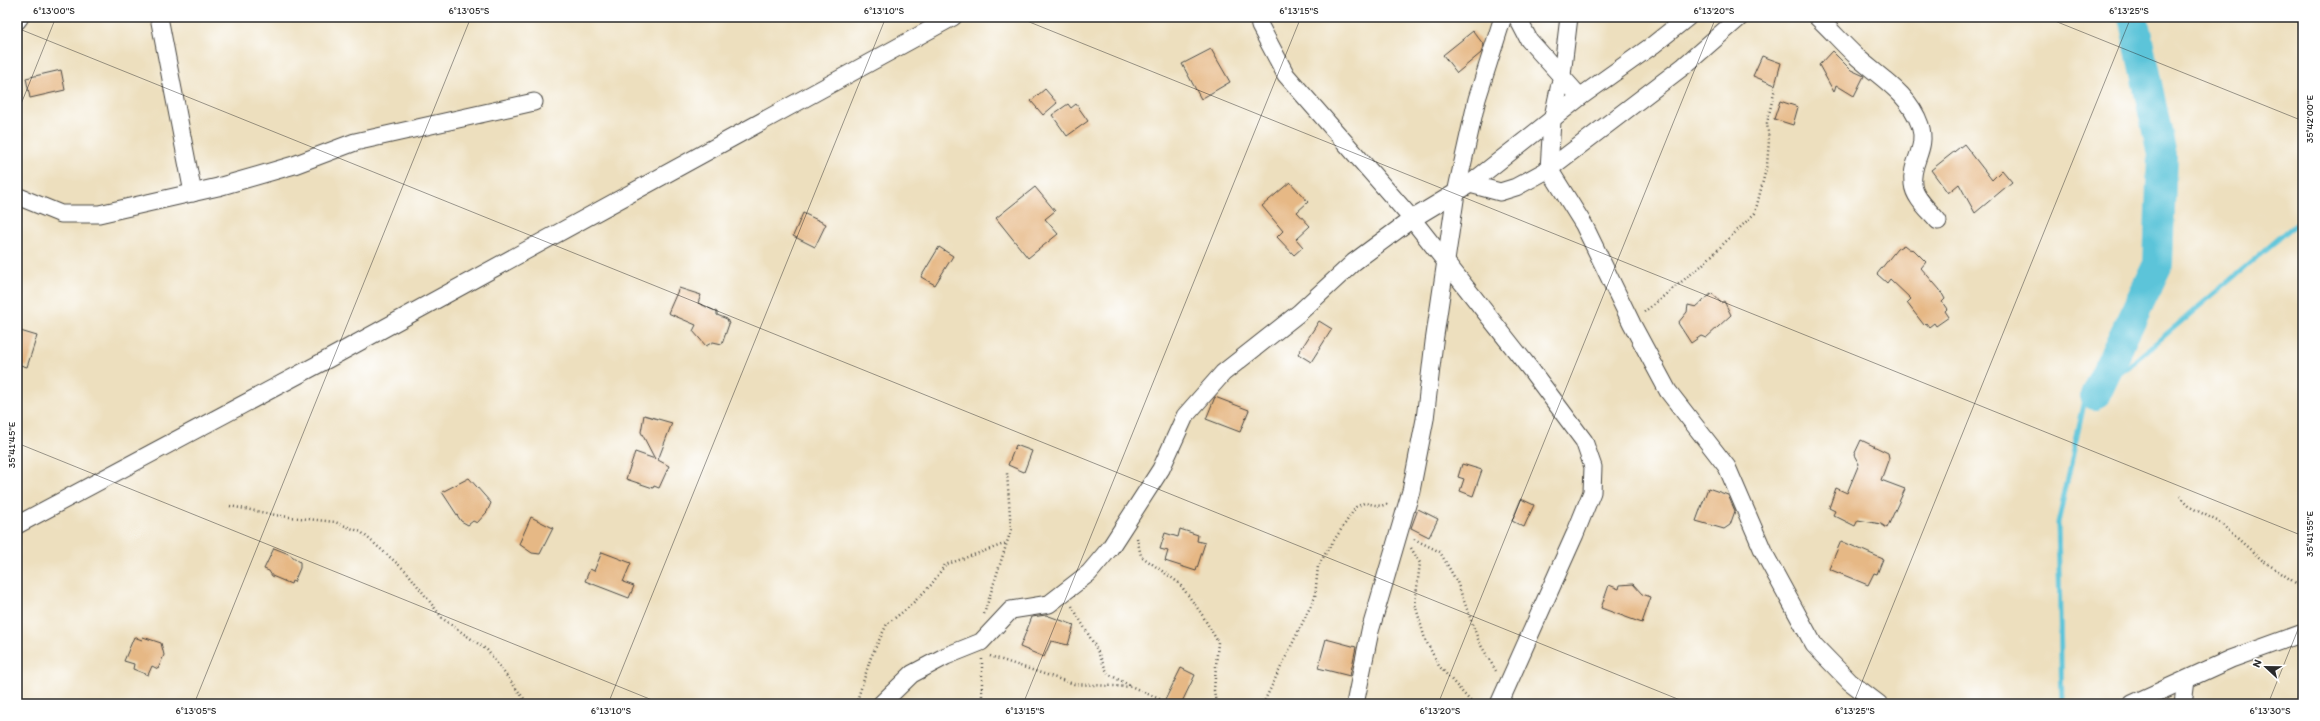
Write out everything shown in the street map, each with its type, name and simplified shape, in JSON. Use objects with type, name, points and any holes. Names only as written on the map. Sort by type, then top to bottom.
[{"type":"street","points":[[17,22],[20,17]]},
{"type":"street","points":[[159,17],[193,193]]},
{"type":"street","points":[[17,525],[328,359],[953,17]]},
{"type":"street","points":[[1258,17],[1260,26],[1286,75],[1412,219],[1531,370],[1584,441],[1593,467],[1592,492],[1576,534],[1499,704]]},
{"type":"street","points":[[1355,704],[1370,631],[1411,491],[1425,419],[1446,264],[1463,189],[1477,99],[1502,17]]},
{"type":"street","points":[[1517,17],[1529,40],[1562,75],[1580,97]]},
{"type":"street","points":[[1569,17],[1562,75],[1552,121],[1548,169],[1584,224],[1632,324],[1668,391],[1727,467],[1764,553],[1814,645],[1850,682],[1879,704]]},
{"type":"street","points":[[881,704],[912,674],[946,656],[981,648],[1012,610],[1049,604],[1089,573],[1110,548],[1161,469],[1185,416],[1223,373],[1299,313],[1354,262],[1412,219],[1463,189],[1552,121],[1580,97],[1653,45],[1688,17]]},
{"type":"street","points":[[1463,189],[1500,192],[1516,187],[1548,169],[1684,66],[1740,17]]},
{"type":"street","points":[[1817,17],[1854,54],[1889,82],[1914,110],[1920,125],[1923,142],[1913,172],[1913,185],[1920,199],[1938,221]]},
{"type":"street","points":[[17,196],[61,214],[99,214],[193,193],[294,165],[355,142],[534,102]]},
{"type":"street","points":[[2132,704],[2231,659],[2303,633]]},
{"type":"street","points":[[2183,704],[2186,680]]},
{"type":"path","points":[[1632,324],[1701,266],[1755,213],[1767,165],[1769,141],[1767,123],[1775,88]]},
{"type":"path","points":[[982,704],[981,648],[985,606],[1008,543],[1011,530],[1007,473]]},
{"type":"path","points":[[1263,704],[1315,597],[1318,566],[1356,507],[1364,503],[1386,505],[1411,491]]},
{"type":"path","points":[[2180,496],[2192,508],[2219,522],[2262,560],[2303,588]]},
{"type":"path","points":[[230,506],[281,516],[335,522],[361,532],[407,572],[443,619],[487,650],[528,704]]},
{"type":"path","points":[[1131,517],[1141,556],[1179,583],[1201,613],[1218,642],[1214,690],[1216,704]]},
{"type":"path","points":[[1409,537],[1440,552],[1458,582],[1479,642],[1507,684]]},
{"type":"path","points":[[856,704],[871,657],[887,624],[913,603],[931,585],[945,565],[1008,543]]},
{"type":"path","points":[[1410,546],[1420,563],[1415,604],[1425,639],[1439,666],[1472,704]]},
{"type":"path","points":[[1065,592],[1096,646],[1108,674],[1159,699],[1161,704]]},
{"type":"path","points":[[981,648],[1074,684],[1133,687]]},
{"type":"building","points":[[1473,31],[1484,45],[1481,53],[1457,73],[1443,55]]},
{"type":"building","points":[[1211,49],[1230,82],[1201,99],[1182,64]]},
{"type":"building","points":[[1832,51],[1851,70],[1864,76],[1854,96],[1836,85],[1834,92],[1819,65]]},
{"type":"building","points":[[1762,56],[1781,63],[1775,85],[1753,76]]},
{"type":"building","points":[[61,70],[65,90],[30,98],[26,78]]},
{"type":"building","points":[[1045,89],[1057,103],[1043,115],[1031,101]]},
{"type":"building","points":[[1780,101],[1798,107],[1793,125],[1774,119]]},
{"type":"building","points":[[1068,104],[1071,108],[1076,104],[1088,121],[1067,136],[1052,115]]},
{"type":"building","points":[[1964,144],[1992,180],[2002,170],[2012,182],[1975,213],[1959,184],[1948,193],[1931,170]]},
{"type":"building","points":[[1290,182],[1308,202],[1297,212],[1310,226],[1296,239],[1303,247],[1294,255],[1277,237],[1283,231],[1262,206]]},
{"type":"building","points":[[1035,187],[1055,211],[1045,219],[1058,234],[1028,258],[996,218]]},
{"type":"building","points":[[803,213],[826,224],[815,247],[793,236]]},
{"type":"building","points":[[1904,245],[1909,249],[1914,250],[1926,262],[1921,268],[1940,290],[1945,299],[1942,302],[1947,309],[1945,311],[1949,317],[1936,326],[1934,323],[1929,327],[1926,323],[1924,325],[1907,303],[1911,299],[1890,279],[1887,283],[1877,274],[1897,249]]},
{"type":"building","points":[[939,247],[953,256],[935,285],[921,277]]},
{"type":"building","points":[[679,288],[701,295],[698,303],[717,312],[717,315],[727,319],[729,324],[722,344],[713,342],[706,346],[693,331],[696,325],[668,313]]},
{"type":"building","points":[[1712,293],[1721,303],[1724,301],[1731,315],[1706,338],[1701,336],[1691,343],[1678,323],[1687,312],[1688,305],[1696,307]]},
{"type":"building","points":[[1319,321],[1332,329],[1311,362],[1298,354]]},
{"type":"building","points":[[17,330],[37,336],[27,367],[17,364]]},
{"type":"building","points":[[1215,397],[1249,410],[1240,432],[1206,419]]},
{"type":"building","points":[[644,415],[672,423],[658,460],[669,466],[659,488],[654,486],[653,488],[626,479],[635,452],[655,459],[641,432]]},
{"type":"building","points":[[1861,440],[1888,453],[1889,458],[1881,480],[1905,489],[1887,528],[1881,524],[1858,520],[1855,526],[1833,515],[1835,511],[1829,508],[1836,488],[1847,493],[1859,464],[1854,455]]},
{"type":"building","points":[[1016,445],[1032,451],[1024,472],[1008,465]]},
{"type":"building","points":[[1462,464],[1482,470],[1473,496],[1460,491],[1464,479],[1458,477]]},
{"type":"building","points":[[469,478],[491,503],[487,512],[477,523],[473,521],[468,525],[461,521],[442,492]]},
{"type":"building","points":[[1708,488],[1728,495],[1735,511],[1730,525],[1724,529],[1696,521]]},
{"type":"building","points":[[1521,499],[1534,505],[1524,527],[1512,521]]},
{"type":"building","points":[[1418,509],[1438,519],[1429,537],[1411,528]]},
{"type":"building","points":[[531,517],[553,528],[540,554],[532,553],[519,544]]},
{"type":"building","points":[[1180,529],[1198,535],[1197,541],[1205,543],[1196,571],[1165,561],[1168,551],[1160,549],[1165,533],[1178,537]]},
{"type":"building","points":[[1841,541],[1883,559],[1877,574],[1874,573],[1868,585],[1829,569]]},
{"type":"building","points":[[274,548],[289,554],[300,562],[300,568],[294,582],[292,581],[291,584],[272,576],[269,571],[264,569]]},
{"type":"building","points":[[602,552],[631,563],[623,582],[634,586],[629,598],[585,581],[590,569],[594,571]]},
{"type":"building","points":[[1633,584],[1642,594],[1651,597],[1642,623],[1601,608],[1609,585],[1619,589],[1620,585]]},
{"type":"building","points":[[1046,615],[1074,625],[1068,645],[1051,641],[1044,657],[1020,647],[1032,617]]},
{"type":"building","points":[[134,637],[142,640],[143,637],[161,643],[164,655],[158,669],[152,666],[148,675],[133,669],[134,664],[124,661]]},
{"type":"building","points":[[1326,639],[1356,647],[1350,676],[1318,668]]},
{"type":"building","points":[[1181,668],[1195,675],[1181,704],[1163,704]]},
{"type":"waterway","points":[[2095,395],[2158,264],[2162,155],[2133,17]]},
{"type":"waterway","points":[[2062,704],[2058,523],[2084,404],[2303,218]]}]
